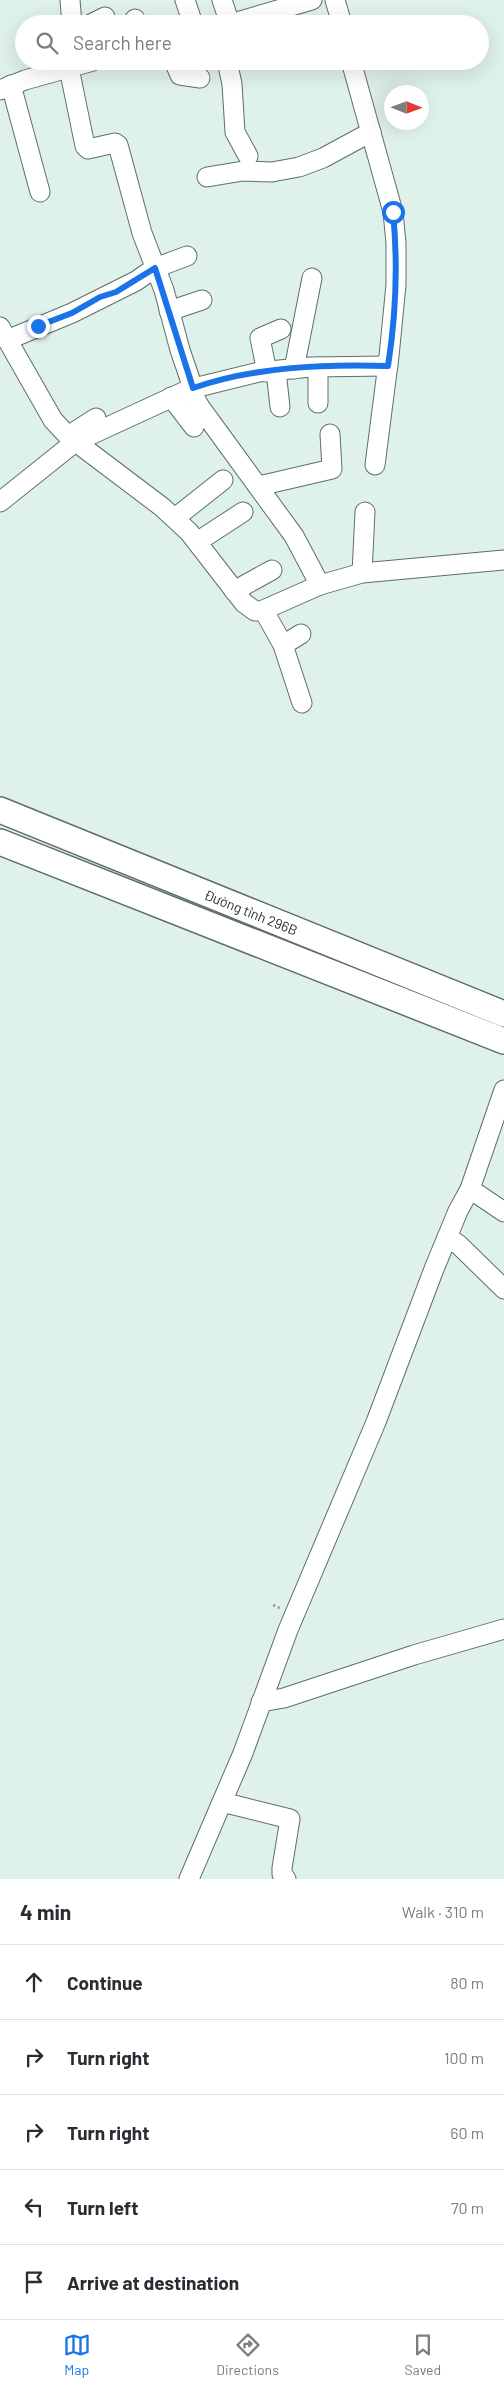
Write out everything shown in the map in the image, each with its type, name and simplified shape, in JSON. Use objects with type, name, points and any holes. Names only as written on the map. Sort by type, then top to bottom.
[{"type":"main road","name":"Đường tỉnh 296B","points":[[0,810],[504,1014]]},
{"type":"main road","name":"Đường tỉnh 296B","points":[[0,842],[504,1041]]},
{"type":"street","points":[[70,0],[71,15]]},
{"type":"street","points":[[185,0],[190,15]]},
{"type":"street","points":[[222,0],[227,15]]},
{"type":"street","points":[[251,15],[272,6],[312,0]]},
{"type":"street","points":[[335,0],[339,15]]},
{"type":"street","points":[[40,192],[5,88],[60,70]]},
{"type":"street","points":[[79,70],[85,146],[88,149],[115,143],[118,145],[142,233],[169,311],[191,389],[200,407],[294,536],[320,585]]},
{"type":"street","points":[[176,70],[180,75],[200,78]]},
{"type":"street","points":[[229,70],[232,84],[234,132],[248,156]]},
{"type":"street","points":[[354,70],[393,212],[396,243],[396,285],[375,465]]},
{"type":"street","points":[[207,177],[243,171],[272,172],[299,167],[323,158],[371,132]]},
{"type":"street","points":[[187,256],[155,268],[122,288],[72,313],[3,334],[53,420],[72,439],[175,518],[197,542],[244,603],[255,611],[264,611],[320,585],[362,573],[504,560]]},
{"type":"street","points":[[280,407],[279,370],[312,278]]},
{"type":"street","points":[[169,311],[202,300]]},
{"type":"street","points":[[279,370],[260,338],[281,329]]},
{"type":"street","points":[[72,439],[134,416],[191,389],[279,370],[318,367],[388,366]]},
{"type":"street","points":[[318,367],[318,403]]},
{"type":"street","points":[[171,397],[194,427]]},
{"type":"street","points":[[0,502],[96,418]]},
{"type":"street","points":[[259,486],[332,469],[330,434]]},
{"type":"street","points":[[175,518],[223,480]]},
{"type":"street","points":[[197,542],[243,512]]},
{"type":"street","points":[[362,573],[365,512]]},
{"type":"street","points":[[234,591],[272,570]]},
{"type":"street","points":[[264,611],[283,645],[302,703]]},
{"type":"street","points":[[283,645],[301,634]]},
{"type":"street","points":[[189,1879],[243,1753],[288,1630],[376,1422],[409,1329],[447,1237],[470,1189],[504,1090]]},
{"type":"street","points":[[470,1189],[504,1212]]},
{"type":"street","points":[[447,1237],[459,1245],[504,1289]]},
{"type":"street","points":[[261,1702],[284,1698],[414,1655],[504,1629]]},
{"type":"street","points":[[222,1802],[290,1819],[282,1868],[282,1874],[286,1879]]},
{"type":"route","points":[[38,326],[72,313],[100,297],[116,292],[155,268],[164,290],[180,350],[193,388],[259,372],[352,365],[388,366],[396,285],[396,243],[393,212]]}]
